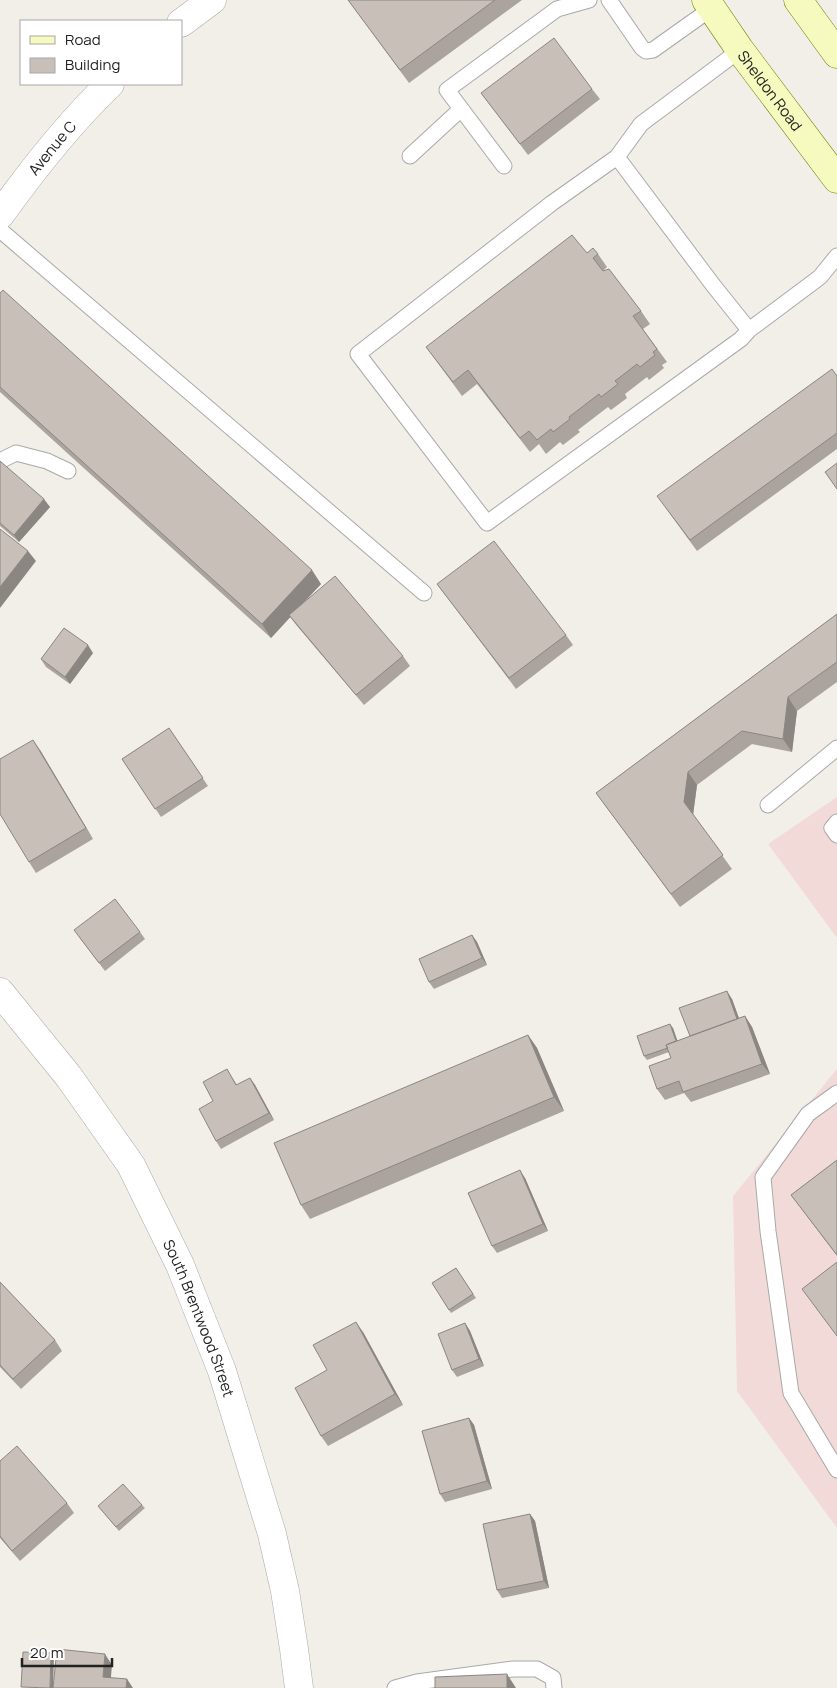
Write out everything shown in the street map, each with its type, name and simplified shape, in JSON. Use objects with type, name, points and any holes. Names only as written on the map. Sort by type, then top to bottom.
[{"type":"main road","points":[[798,0],[837,54]]},
{"type":"main road","name":"Sheldon Road","points":[[709,4],[740,50],[837,179]]},
{"type":"street","points":[[182,22],[212,0]]},
{"type":"street","name":"Avenue C","points":[[0,215],[27,176],[109,85]]},
{"type":"street","name":"South Brentwood Street","points":[[0,992],[69,1077],[131,1165],[180,1265],[222,1371],[272,1534],[284,1591],[299,1688]]},
{"type":"lane","points":[[504,166],[447,90],[557,9],[589,0]]},
{"type":"lane","points":[[609,0],[646,51],[653,50],[709,4]]},
{"type":"lane","points":[[740,50],[641,124],[617,157],[544,209],[358,354],[487,523],[741,339],[750,330],[820,277],[837,256]]},
{"type":"lane","points":[[410,156],[461,109]]},
{"type":"lane","points":[[617,157],[713,285],[750,330]]},
{"type":"lane","points":[[0,230],[424,593]]},
{"type":"lane","points":[[0,461],[16,454],[48,460],[68,471]]},
{"type":"lane","points":[[768,805],[837,748]]},
{"type":"lane","points":[[837,822],[832,828],[837,835]]},
{"type":"lane","points":[[837,1093],[808,1114],[763,1177],[768,1231],[791,1393],[837,1470]]},
{"type":"lane","points":[[395,1688],[417,1682],[513,1669],[538,1669],[553,1678],[554,1688]]},
{"type":"shaded area","points":[[837,797],[837,938],[768,844]]},
{"type":"shaded area","points":[[837,1069],[837,1528],[737,1391],[733,1196]]},
{"type":"building","points":[[348,0],[495,0],[400,70]]},
{"type":"building","points":[[554,38],[592,89],[520,144],[481,93]]},
{"type":"building","points":[[572,235],[587,253],[593,248],[598,254],[593,258],[603,271],[609,269],[641,311],[633,316],[657,349],[653,352],[655,355],[640,367],[637,364],[615,381],[618,384],[601,397],[599,394],[553,432],[551,429],[537,440],[529,431],[520,438],[468,370],[453,382],[426,347]]},
{"type":"building","points":[[3,290],[312,570],[262,624],[0,387],[0,293]]},
{"type":"building","points":[[832,369],[837,376],[837,433],[690,540],[657,496]]},
{"type":"building","points":[[0,461],[44,499],[14,535],[0,523]]},
{"type":"building","points":[[837,463],[837,489],[825,472]]},
{"type":"building","points":[[0,529],[28,551],[0,587]]},
{"type":"building","points":[[494,541],[566,635],[509,678],[437,584]]},
{"type":"building","points":[[335,576],[403,656],[356,695],[289,615]]},
{"type":"building","points":[[837,614],[837,662],[788,697],[783,739],[742,731],[688,772],[684,802],[723,855],[671,894],[596,793]]},
{"type":"building","points":[[64,628],[88,645],[65,677],[41,659]]},
{"type":"building","points":[[169,728],[203,778],[155,809],[122,759]]},
{"type":"building","points":[[33,740],[86,828],[29,862],[0,814],[0,759]]},
{"type":"building","points":[[115,899],[140,932],[99,963],[74,930]]},
{"type":"building","points":[[472,935],[482,958],[429,982],[419,959]]},
{"type":"building","points":[[727,991],[737,1019],[690,1036],[679,1008]]},
{"type":"building","points":[[745,1016],[762,1064],[683,1092],[679,1081],[657,1089],[649,1066],[671,1058],[666,1045]]},
{"type":"building","points":[[670,1024],[676,1041],[666,1045],[668,1048],[644,1056],[637,1036]]},
{"type":"building","points":[[528,1035],[554,1097],[301,1205],[274,1143]]},
{"type":"building","points":[[227,1069],[236,1085],[250,1078],[269,1113],[216,1141],[199,1109],[213,1101],[203,1082]]},
{"type":"building","points":[[837,1160],[837,1255],[791,1195]]},
{"type":"building","points":[[520,1170],[543,1224],[492,1246],[468,1193]]},
{"type":"building","points":[[837,1262],[837,1336],[802,1289]]},
{"type":"building","points":[[456,1268],[473,1294],[449,1310],[432,1283]]},
{"type":"building","points":[[0,1282],[55,1340],[13,1379],[0,1365]]},
{"type":"building","points":[[356,1322],[395,1394],[321,1436],[295,1388],[327,1370],[313,1345]]},
{"type":"building","points":[[465,1323],[479,1359],[452,1370],[438,1334]]},
{"type":"building","points":[[469,1418],[487,1481],[440,1494],[422,1431]]},
{"type":"building","points":[[17,1446],[67,1503],[12,1551],[0,1536],[0,1461]]},
{"type":"building","points":[[123,1484],[142,1505],[116,1527],[98,1506]]},
{"type":"building","points":[[530,1514],[544,1581],[497,1590],[483,1524]]},
{"type":"building","points":[[57,1649],[105,1654],[103,1677],[127,1679],[126,1688],[53,1688]]},
{"type":"building","points":[[23,1652],[51,1653],[50,1688],[21,1687]]},
{"type":"building","points":[[507,1674],[507,1688],[435,1688],[435,1677]]}]
